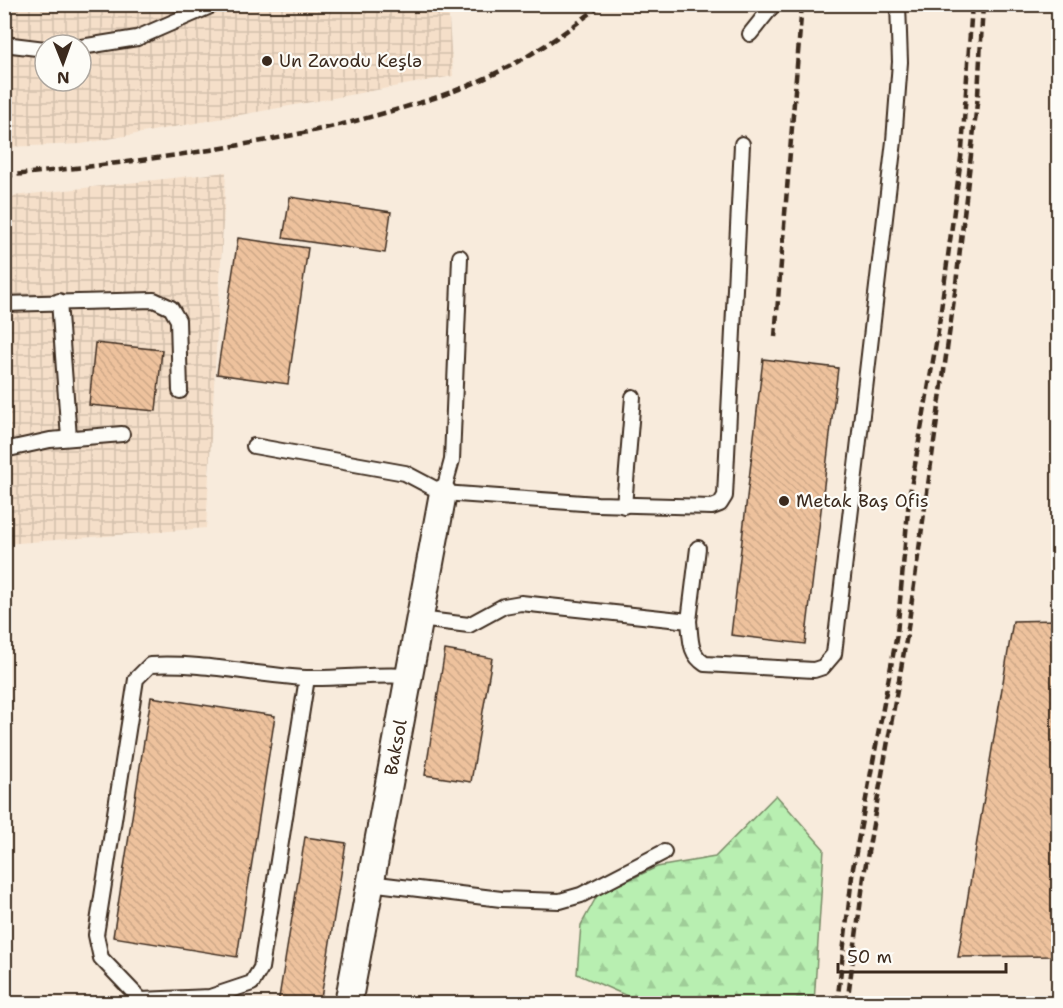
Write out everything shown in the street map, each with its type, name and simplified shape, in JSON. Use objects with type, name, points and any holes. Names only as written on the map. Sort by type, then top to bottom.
[{"type":"street","name":"Baksol","points":[[348,1004],[407,676],[443,493]]},
{"type":"lane","points":[[93,45],[137,38],[214,4]]},
{"type":"lane","points":[[750,34],[774,4]]},
{"type":"lane","points":[[698,548],[689,621],[692,650],[696,658],[705,664],[814,670],[823,667],[834,654],[894,141],[900,62],[898,4]]},
{"type":"lane","points":[[4,44],[33,48]]},
{"type":"lane","points":[[254,446],[405,472],[443,493],[624,506],[712,507],[720,504],[725,496],[742,144]]},
{"type":"lane","points":[[443,493],[452,460],[460,257]]},
{"type":"lane","points":[[4,304],[154,300],[171,308],[178,320],[180,391]]},
{"type":"lane","points":[[58,301],[69,438]]},
{"type":"lane","points":[[624,506],[633,397]]},
{"type":"lane","points":[[4,450],[69,438],[122,434]]},
{"type":"lane","points":[[419,620],[469,625],[504,606],[521,603],[689,621]]},
{"type":"lane","points":[[307,678],[261,968],[252,983],[210,997],[141,1002],[101,958],[96,935],[136,679],[150,665],[181,663],[307,678],[380,674],[407,676]]},
{"type":"lane","points":[[369,883],[501,899],[560,901],[581,895],[664,852]]},
{"type":"shaded area","name":"Un Zavodu Keşlə","points":[[4,5],[448,5],[453,76],[81,144],[5,147]]},
{"type":"shaded area","points":[[226,172],[206,528],[5,544],[4,197]]},
{"type":"green space","points":[[776,795],[824,849],[814,1003],[643,1003],[577,974],[581,925],[598,894],[657,867],[715,857]]},
{"type":"building","points":[[290,197],[391,212],[385,253],[283,238]]},
{"type":"building","points":[[238,238],[308,248],[288,384],[217,374]]},
{"type":"building","points":[[95,343],[162,350],[156,411],[89,405]]},
{"type":"building","name":"Metak Baş Ofis","points":[[763,359],[838,368],[805,644],[731,635]]},
{"type":"building","points":[[1058,620],[1058,956],[958,957],[1013,621]]},
{"type":"building","points":[[445,650],[492,658],[471,782],[425,775]]},
{"type":"building","points":[[151,697],[275,716],[237,957],[113,937]]},
{"type":"building","points":[[305,837],[346,843],[320,1004],[278,1004]]},
{"type":"railway","points":[[4,176],[230,147],[319,130],[396,110],[461,89],[507,68],[549,43],[602,4]]},
{"type":"railway","points":[[775,337],[802,4]]},
{"type":"railway","points":[[837,1004],[853,868],[897,634],[909,499],[938,332],[962,150],[972,4]]},
{"type":"railway","points":[[847,1004],[865,869],[907,635],[955,292],[978,95],[983,4]]},
{"type":"place","name":"Un Zavodu Keşlə","points":[[267,61]]},
{"type":"place","name":"Metak Baş Ofis","points":[[784,501]]}]
